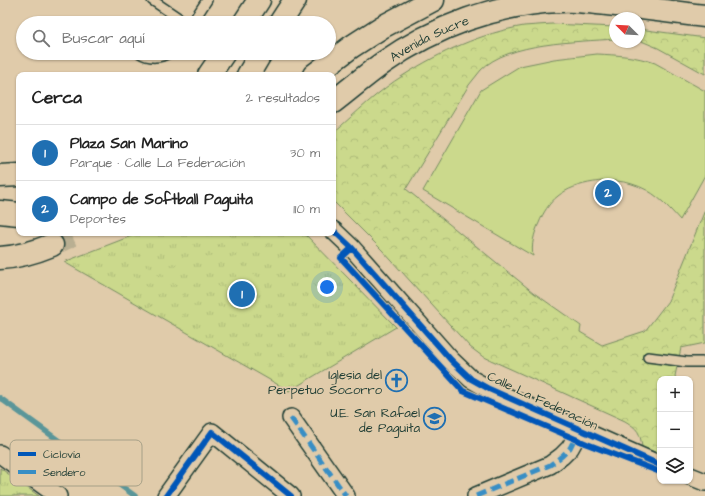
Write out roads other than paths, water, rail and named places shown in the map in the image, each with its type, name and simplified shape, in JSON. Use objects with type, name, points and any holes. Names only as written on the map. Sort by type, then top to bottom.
[{"type":"main road","points":[[249,16],[259,0]]},
{"type":"main road","points":[[285,16],[295,0]]},
{"type":"main road","points":[[336,59],[382,27],[433,0]]},
{"type":"main road","name":"Avenida Sucre","points":[[336,100],[383,63],[407,48],[465,20],[520,6],[542,2],[568,1],[613,4],[705,16]]},
{"type":"main road","points":[[212,72],[220,60]]},
{"type":"main road","points":[[250,72],[257,60]]},
{"type":"main road","points":[[318,72],[334,60]]},
{"type":"main road","points":[[0,176],[16,175]]},
{"type":"main road","points":[[0,180],[16,182]]},
{"type":"main road","points":[[0,212],[16,214]]},
{"type":"main road","points":[[0,258],[10,258],[30,254],[52,245]]},
{"type":"street","name":"Calle La Federación","points":[[336,233],[352,248],[451,360],[471,379],[489,389],[655,463]]},
{"type":"street","points":[[291,418],[346,496]]},
{"type":"street","points":[[476,496],[550,465],[570,448],[580,430]]},
{"type":"street","points":[[166,496],[212,432],[291,496]]},
{"type":"street","points":[[0,454],[10,461]]},
{"type":"street","points":[[693,477],[705,482]]},
{"type":"street","points":[[44,486],[58,496]]},
{"type":"lane","points":[[152,0],[176,16]]},
{"type":"lane","points":[[197,16],[207,0]]},
{"type":"lane","points":[[648,357],[687,362],[705,362]]},
{"type":"waterway","points":[[0,398],[58,440]]},
{"type":"waterway","points":[[121,486],[135,496]]},
{"type":"tunnel","points":[[52,245],[72,236]]},
{"type":"place","name":"Campo de Softball Paguita","points":[[608,193]]},
{"type":"place","name":"Plaza San Marino","points":[[242,294]]},
{"type":"place","name":"Iglesia del Perpetuo Socorro","points":[[397,381]]},
{"type":"place","name":"U.E. San Rafael de Paguita","points":[[435,419]]}]
